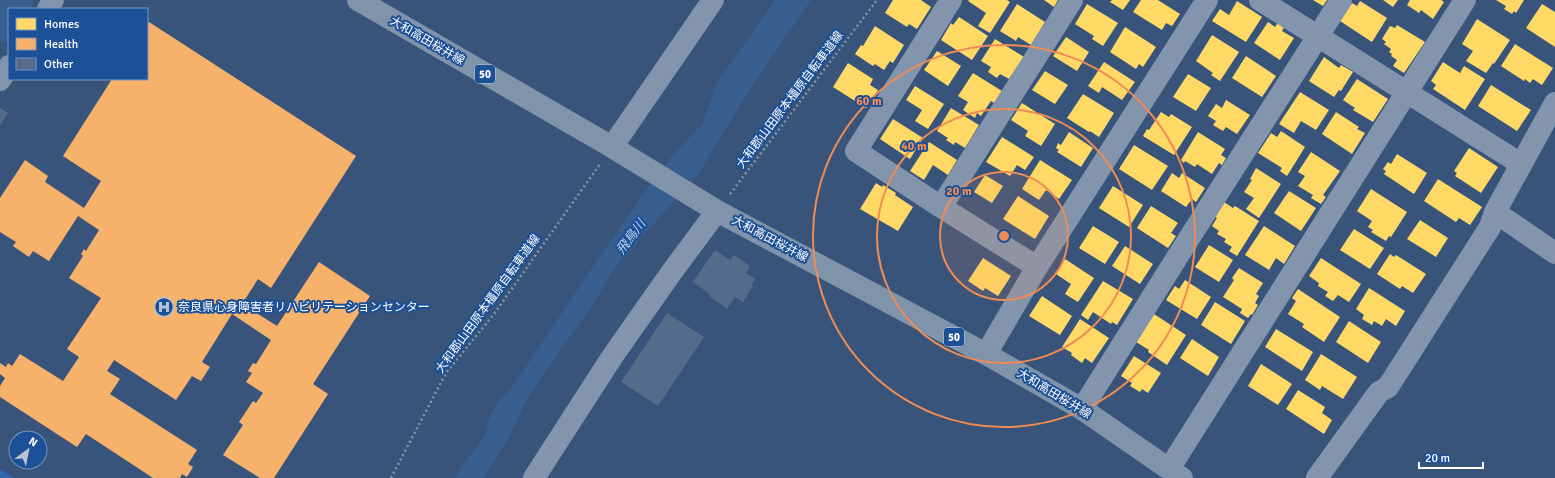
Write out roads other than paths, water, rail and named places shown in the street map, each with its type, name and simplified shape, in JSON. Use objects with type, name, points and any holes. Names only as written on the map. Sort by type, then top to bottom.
[{"type":"main road","name":"大和高田桜井線","points":[[358,0],[713,208],[986,354],[1082,409],[1175,474]]},
{"type":"street","points":[[617,151],[713,0]]},
{"type":"street","points":[[951,0],[856,151],[941,207],[1037,267]]},
{"type":"street","points":[[941,207],[1072,0]]},
{"type":"street","points":[[986,354],[1037,267],[1208,0]]},
{"type":"street","points":[[1260,0],[1521,164]]},
{"type":"street","points":[[1082,409],[1341,0]]},
{"type":"street","points":[[1175,474],[1406,92],[1465,0]]},
{"type":"street","points":[[0,80],[8,68]]},
{"type":"street","points":[[1317,478],[1379,392],[1388,387],[1490,227],[1495,212],[1555,102]]},
{"type":"street","points":[[534,478],[612,357],[671,273],[713,208]]},
{"type":"street","points":[[1495,212],[1555,253]]},
{"type":"water","name":"飛鳥川","points":[[775,0],[811,0],[749,91],[699,173],[617,265],[589,310],[526,401],[509,438],[484,478],[456,478],[460,469],[484,437],[489,419],[498,402],[513,386],[642,196],[672,156],[702,124],[717,83]]},
{"type":"waterway","points":[[9,8],[14,0]]},
{"type":"waterway","points":[[0,24],[8,10]]},
{"type":"place","name":"奈良県心身障害者リハビリテーションセンター","points":[[164,307]]}]
